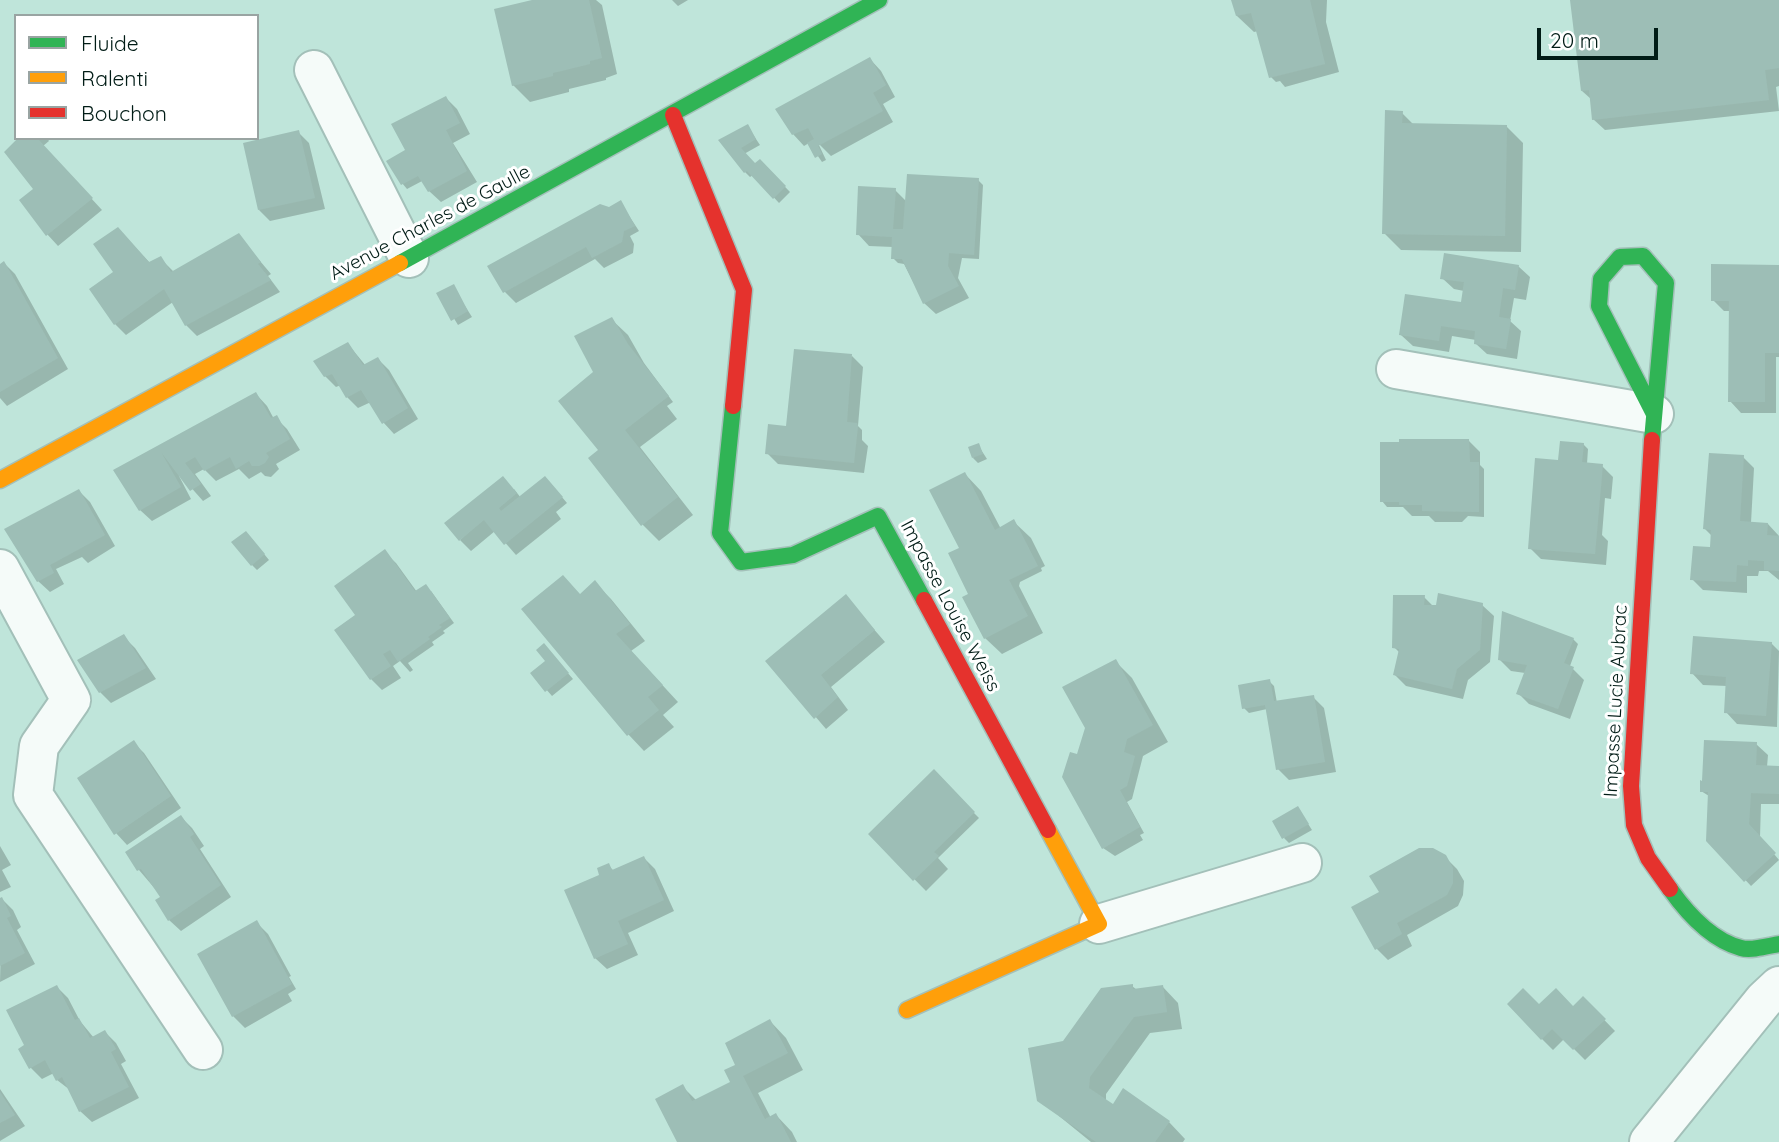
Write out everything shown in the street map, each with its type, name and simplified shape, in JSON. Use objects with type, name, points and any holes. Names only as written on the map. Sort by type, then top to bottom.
[{"type":"street","name":"Avenue Charles de Gaulle","points":[[0,480],[673,115],[879,0]]},
{"type":"street","points":[[314,70],[409,258]]},
{"type":"street","name":"Impasse Louise Weiss","points":[[673,115],[744,290],[720,533],[741,562],[793,555],[878,516],[1099,924]]},
{"type":"street","name":"Impasse Lucie Aubrac","points":[[1654,414],[1599,306],[1601,279],[1620,257],[1643,256],[1666,283],[1654,414],[1631,786],[1634,825],[1648,858],[1682,908],[1716,937],[1743,949],[1779,944]]},
{"type":"street","points":[[1396,369],[1654,414]]},
{"type":"street","points":[[0,569],[71,699],[40,746],[33,795],[202,1050]]},
{"type":"street","points":[[907,1010],[1099,924],[1302,863]]},
{"type":"street","points":[[1649,1142],[1779,986]]},
{"type":"building","points":[[532,0],[589,0],[602,58],[590,61],[590,64],[553,73],[553,76],[512,86],[494,9]]},
{"type":"building","points":[[1231,0],[1310,0],[1325,64],[1269,78],[1251,13],[1236,16]]},
{"type":"building","points":[[1570,0],[1779,0],[1779,68],[1765,70],[1769,100],[1592,120],[1589,90],[1581,91]]},
{"type":"building","points":[[870,57],[886,85],[873,93],[883,111],[818,146],[822,154],[815,158],[807,143],[814,139],[808,128],[792,135],[775,109]]},
{"type":"building","points":[[446,96],[460,123],[446,130],[467,171],[428,192],[418,176],[401,185],[386,161],[405,150],[391,124]]},
{"type":"building","points":[[1385,110],[1403,111],[1402,123],[1507,125],[1505,236],[1382,234]]},
{"type":"building","points":[[748,124],[756,139],[741,148],[755,163],[760,159],[786,186],[773,199],[747,171],[744,173],[718,140]]},
{"type":"building","points":[[299,130],[315,198],[258,210],[243,143]]},
{"type":"building","points":[[16,140],[39,140],[93,198],[46,236],[19,200],[33,189],[4,152]]},
{"type":"building","points":[[907,174],[979,178],[974,255],[949,253],[948,266],[959,286],[923,304],[902,259],[891,259],[892,237],[856,235],[858,186],[896,188],[893,229],[903,229]]},
{"type":"building","points":[[621,200],[635,226],[624,231],[622,242],[592,258],[586,247],[503,293],[487,266],[600,204],[609,207]]},
{"type":"building","points":[[118,227],[149,262],[161,256],[171,272],[239,233],[271,280],[185,326],[164,289],[114,325],[89,289],[113,272],[93,244]]},
{"type":"building","points":[[1444,253],[1519,265],[1515,290],[1503,288],[1499,317],[1511,319],[1506,349],[1474,344],[1475,331],[1441,326],[1439,341],[1399,335],[1405,294],[1461,302],[1464,282],[1440,279]]},
{"type":"building","points":[[4,261],[58,358],[0,392],[0,264]]},
{"type":"building","points":[[1711,264],[1779,265],[1779,353],[1765,353],[1765,402],[1728,402],[1729,301],[1711,301]]},
{"type":"building","points":[[454,284],[468,311],[451,321],[436,293]]},
{"type":"building","points":[[612,317],[628,344],[669,396],[625,430],[678,497],[641,526],[588,458],[598,450],[558,401],[593,372],[574,336]]},
{"type":"building","points":[[348,342],[363,365],[378,357],[408,408],[382,424],[361,390],[346,398],[332,374],[324,377],[313,361]]},
{"type":"building","points":[[794,349],[852,354],[847,422],[857,423],[858,426],[854,463],[765,454],[768,424],[786,426]]},
{"type":"building","points":[[256,392],[271,418],[277,415],[290,439],[266,453],[269,457],[259,466],[252,466],[249,461],[236,469],[230,457],[204,471],[195,457],[185,463],[201,484],[190,491],[161,452],[181,487],[139,511],[113,470]]},
{"type":"building","points":[[1399,439],[1469,439],[1470,462],[1479,462],[1479,512],[1422,511],[1422,505],[1380,502],[1380,442],[1399,442]]},
{"type":"building","points":[[1560,441],[1584,443],[1582,462],[1603,464],[1595,554],[1528,549],[1535,458],[1558,460]]},
{"type":"building","points":[[979,443],[983,454],[972,458],[968,447]]},
{"type":"building","points":[[1709,453],[1744,455],[1740,521],[1768,523],[1767,535],[1779,536],[1779,571],[1764,570],[1764,561],[1748,560],[1748,566],[1737,565],[1736,582],[1690,580],[1693,546],[1710,547],[1711,530],[1703,529]]},
{"type":"building","points":[[965,472],[995,530],[1014,519],[1038,566],[1009,580],[1028,616],[984,639],[962,597],[968,594],[948,553],[959,548],[929,490]]},
{"type":"building","points":[[503,476],[517,493],[499,508],[501,511],[545,476],[563,497],[504,545],[484,520],[459,541],[444,523]]},
{"type":"building","points":[[79,489],[105,535],[50,565],[54,573],[37,582],[4,529]]},
{"type":"building","points":[[246,531],[265,554],[251,566],[231,542]]},
{"type":"building","points":[[385,549],[415,591],[426,584],[450,618],[439,625],[442,627],[428,637],[430,639],[398,662],[390,650],[383,654],[391,666],[370,680],[334,630],[355,615],[334,586]]},
{"type":"building","points":[[563,575],[580,594],[595,580],[630,624],[616,634],[663,685],[648,697],[659,710],[627,736],[521,609]]},
{"type":"building","points":[[1438,593],[1483,603],[1480,650],[1457,669],[1452,689],[1393,675],[1399,649],[1392,648],[1393,595],[1425,595],[1424,605],[1436,605]]},
{"type":"building","points":[[846,594],[875,630],[821,675],[838,697],[814,719],[765,661]]},
{"type":"building","points":[[1502,611],[1574,638],[1564,663],[1574,667],[1558,709],[1516,694],[1527,665],[1498,660]]},
{"type":"building","points":[[124,634],[146,668],[99,693],[77,660]]},
{"type":"building","points":[[1693,636],[1772,642],[1766,716],[1724,713],[1726,677],[1690,674]]},
{"type":"building","points":[[544,643],[569,673],[545,692],[530,673],[545,661],[536,650]]},
{"type":"building","points":[[1116,659],[1153,725],[1127,739],[1124,752],[1135,756],[1127,786],[1120,790],[1140,827],[1102,849],[1062,777],[1070,752],[1077,754],[1085,728],[1062,687]]},
{"type":"building","points":[[1270,679],[1274,701],[1314,695],[1325,762],[1276,770],[1265,705],[1242,709],[1238,685]]},
{"type":"building","points":[[134,740],[171,796],[114,835],[77,778]]},
{"type":"building","points":[[1704,740],[1757,742],[1756,765],[1779,766],[1779,794],[1751,793],[1749,824],[1776,853],[1744,882],[1706,841],[1708,792],[1700,792]]},
{"type":"building","points":[[934,769],[975,812],[934,852],[939,856],[913,881],[868,834]]},
{"type":"building","points":[[1298,806],[1309,824],[1282,839],[1272,821]]},
{"type":"building","points":[[181,815],[194,834],[190,837],[221,885],[168,921],[155,900],[160,897],[141,869],[137,871],[125,852]]},
{"type":"building","points":[[1419,848],[1433,848],[1446,855],[1453,868],[1453,883],[1447,895],[1397,923],[1402,934],[1375,950],[1351,907],[1379,892],[1369,876]]},
{"type":"building","points":[[644,856],[664,900],[618,921],[628,944],[594,959],[564,890],[599,875],[597,868],[609,863],[612,870]]},
{"type":"building","points":[[2,897],[11,916],[7,918],[25,953],[0,966],[0,898]]},
{"type":"building","points":[[257,920],[292,984],[232,1017],[197,954]]},
{"type":"building","points":[[1133,984],[1133,989],[1163,985],[1167,1012],[1134,1017],[1090,1077],[1089,1088],[1113,1104],[1123,1088],[1170,1121],[1155,1142],[1096,1142],[1037,1101],[1028,1048],[1063,1041],[1101,988]]},
{"type":"building","points":[[57,985],[75,1020],[79,1018],[90,1038],[105,1030],[116,1049],[111,1052],[129,1087],[79,1112],[62,1077],[56,1081],[45,1060],[29,1069],[18,1049],[24,1045],[6,1010]]},
{"type":"building","points":[[1523,988],[1539,1004],[1556,988],[1573,1006],[1583,996],[1606,1019],[1573,1050],[1552,1029],[1541,1040],[1507,1004]]},
{"type":"building","points":[[770,1019],[788,1053],[743,1076],[765,1119],[776,1113],[791,1142],[677,1142],[655,1099],[683,1084],[692,1101],[730,1082],[724,1070],[735,1065],[725,1043]]},
{"type":"building","points":[[0,1092],[15,1115],[0,1123]]},
{"type":"traffic: fast","points":[[400,263],[879,0]]},
{"type":"traffic: fast","points":[[1652,440],[1666,283],[1643,256],[1620,257],[1601,279],[1599,306],[1654,414]]},
{"type":"traffic: fast","points":[[733,406],[720,533],[741,562],[793,555],[878,516],[924,600]]},
{"type":"traffic: fast","points":[[1670,889],[1684,907],[1720,939],[1750,949],[1779,944]]},
{"type":"traffic: slow","points":[[0,480],[400,263]]},
{"type":"traffic: slow","points":[[907,1010],[1099,924],[1048,830]]},
{"type":"traffic: jam","points":[[673,115],[744,290],[733,406]]},
{"type":"traffic: jam","points":[[1652,440],[1631,786],[1634,825],[1648,858],[1670,889]]},
{"type":"traffic: jam","points":[[924,600],[1048,830]]}]
